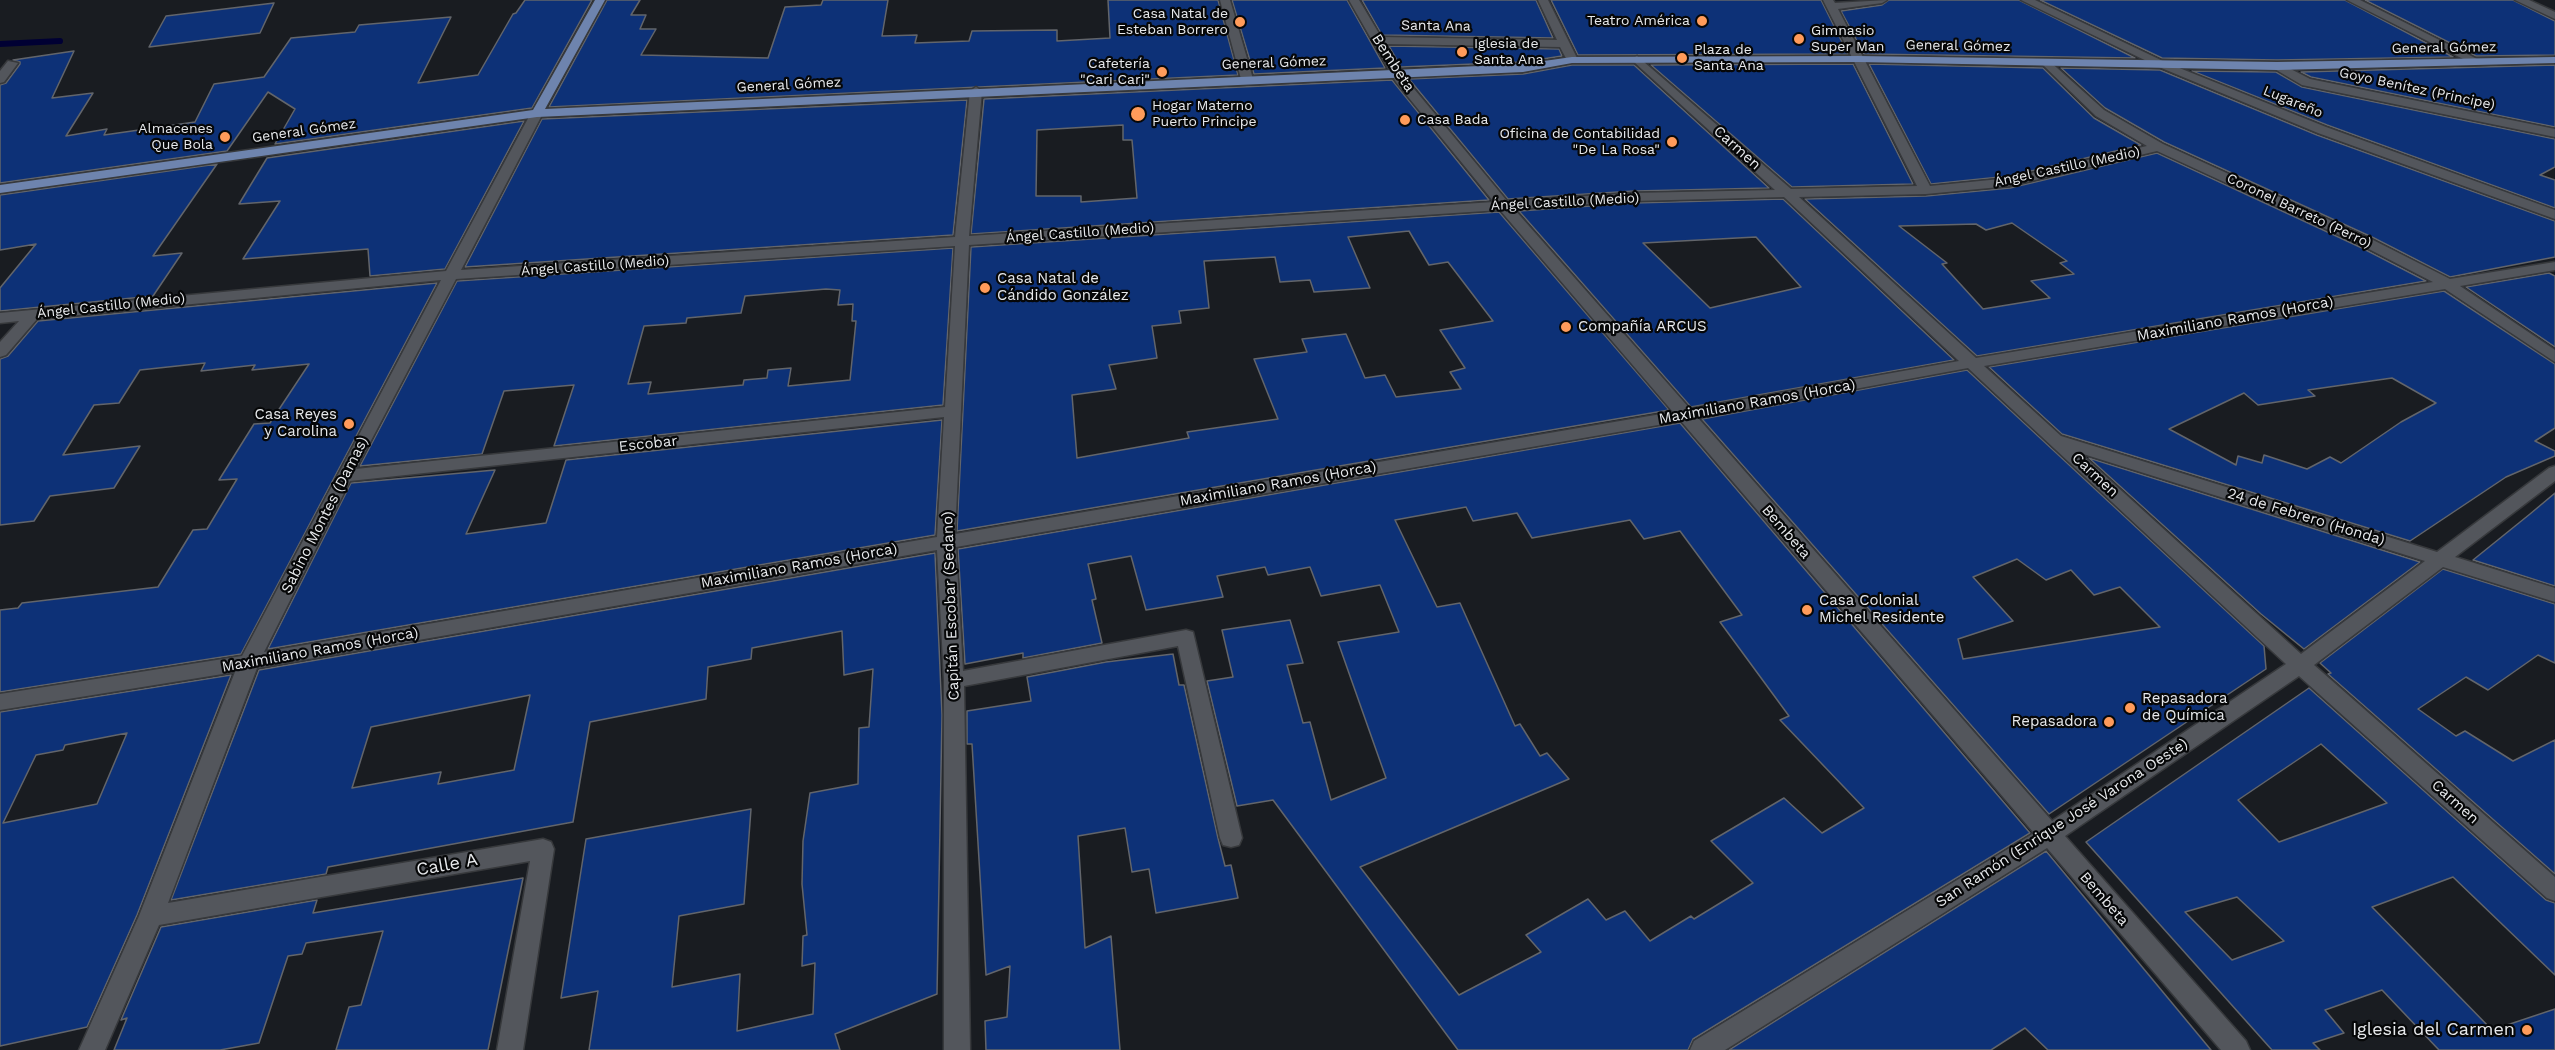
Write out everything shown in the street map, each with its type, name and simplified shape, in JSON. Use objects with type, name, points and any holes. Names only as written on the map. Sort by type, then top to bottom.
[{"type":"main road","name":"Sabino Montes (Damas)","points":[[537,113],[600,0]]},
{"type":"main road","name":"General Gómez","points":[[0,189],[537,113],[976,91],[1523,68],[1572,60],[1858,59],[2047,63],[2138,60],[2163,65],[2277,66],[2555,60]]},
{"type":"street","points":[[1225,0],[1247,79]]},
{"type":"street","name":"Bembeta","points":[[1354,0],[1397,74],[1503,205],[2048,836],[2237,1050]]},
{"type":"street","points":[[1544,0],[1572,60]]},
{"type":"street","points":[[1882,0],[1829,3],[1926,190]]},
{"type":"street","points":[[2026,0],[2138,60]]},
{"type":"street","points":[[2352,0],[2477,62]]},
{"type":"street","points":[[2520,0],[2555,15]]},
{"type":"street","name":"Santa Ana","points":[[1377,40],[1565,44]]},
{"type":"street","name":"Carmen","points":[[1637,58],[2057,440],[2300,665],[2555,891]]},
{"type":"street","points":[[0,79],[12,63]]},
{"type":"street","name":"Coronel Barreto (Perro)","points":[[2047,63],[2100,113],[2158,147],[2368,243],[2446,283],[2555,357]]},
{"type":"street","name":"Lugareño","points":[[2163,65],[2322,130],[2555,215]]},
{"type":"street","name":"Goyo Benítez (Principe)","points":[[2277,66],[2306,82],[2555,133]]},
{"type":"street","name":"Capitán Escobar (Sedano)","points":[[957,1050],[954,680],[946,540],[962,241],[976,91]]},
{"type":"street","name":"Sabino Montes (Damas)","points":[[92,1050],[151,916],[249,662],[344,476],[537,113]]},
{"type":"street","name":"Ángel Castillo (Medio)","points":[[0,318],[451,275],[1503,205],[1634,197],[1926,190],[2010,183],[2158,147]]},
{"type":"street","name":"Maximiliano Ramos (Horca)","points":[[0,702],[249,662],[946,540],[1685,415],[1972,363],[2555,266]]},
{"type":"street","points":[[0,352],[32,315]]},
{"type":"street","name":"Escobar","points":[[344,476],[952,411]]},
{"type":"street","name":"24 de Febrero (Honda)","points":[[2057,440],[2555,595]]},
{"type":"street","name":"San Ramón (Enrique José Varona Oeste)","points":[[1703,1050],[2048,836],[2300,665],[2555,472]]},
{"type":"street","points":[[954,680],[1186,637],[1231,838]]},
{"type":"street","name":"Calle A","points":[[151,916],[543,849],[510,1050]]},
{"type":"building","points":[[525,0],[592,0],[532,108],[275,144],[295,109],[268,92],[227,151],[0,183],[0,85],[6,83],[20,64],[13,60],[74,51],[52,98],[93,93],[66,136],[107,129],[104,135],[195,122],[214,84],[264,77],[291,38],[355,32],[359,25],[451,17],[418,83],[478,75],[513,14]]},
{"type":"building","points":[[607,0],[640,0],[631,15],[646,15],[640,29],[656,29],[641,55],[768,58],[785,7],[821,5],[823,0],[888,0],[882,36],[917,35],[915,43],[969,41],[972,31],[1057,30],[1057,41],[1110,38],[1108,0],[1218,0],[1238,75],[549,107]]},
{"type":"building","points":[[1232,0],[1347,0],[1385,68],[1254,74]]},
{"type":"building","points":[[1362,0],[1536,0],[1553,38],[1382,35]]},
{"type":"building","points":[[1551,0],[1821,0],[1848,54],[1578,55]]},
{"type":"building","points":[[1889,0],[2019,0],[2135,58],[1864,54],[1841,11],[1882,5]]},
{"type":"building","points":[[2040,0],[2345,0],[2453,57],[2277,60],[2162,58]]},
{"type":"building","points":[[2365,0],[2513,0],[2555,21],[2555,55],[2476,56]]},
{"type":"building","points":[[274,3],[260,33],[149,47],[166,16]]},
{"type":"building","name":"Iglesia de Santa Ana","points":[[1389,46],[1559,49],[1562,56],[1523,62],[1401,67]]},
{"type":"building","points":[[1853,64],[1913,184],[1792,187],[1651,65]]},
{"type":"building","points":[[1869,64],[2043,68],[2094,118],[2141,145],[2010,176],[1931,184]]},
{"type":"building","points":[[1572,65],[1634,65],[1769,188],[1634,191],[1508,199],[1409,79],[1523,74]]},
{"type":"building","points":[[2555,65],[2555,127],[2311,77],[2301,72]]},
{"type":"building","points":[[2061,68],[2160,70],[2317,135],[2555,221],[2555,257],[2450,277],[2374,238],[2164,142],[2105,108]]},
{"type":"building","points":[[2192,71],[2276,72],[2302,87],[2555,139],[2555,167],[2540,175],[2555,180],[2555,208],[2327,125]]},
{"type":"building","points":[[1392,80],[1489,200],[971,234],[984,99]],"holes":[[[1123,125],[1123,140],[1132,140],[1137,198],[1081,202],[1081,196],[1036,196],[1037,130]]]},
{"type":"building","points":[[967,100],[953,235],[465,267],[542,119]]},
{"type":"building","points":[[524,121],[445,269],[370,276],[368,249],[243,259],[280,201],[239,204],[267,158]]},
{"type":"building","points":[[2157,153],[2362,248],[2426,281],[1977,356],[1805,199],[1926,196],[2010,188]],"holes":[[[2012,223],[2067,261],[2060,263],[2074,274],[2031,281],[2050,298],[1983,309],[1942,264],[1947,263],[1899,226],[1976,224],[1986,230]]]},
{"type":"building","points":[[217,164],[153,256],[182,253],[153,296],[0,311],[0,288],[36,244],[0,250],[0,195]]},
{"type":"building","points":[[1783,199],[1954,360],[1691,407],[1519,211],[1634,203]],"holes":[[[1756,237],[1801,287],[1710,308],[1643,243]]]},
{"type":"building","points":[[1499,212],[1669,410],[957,531],[971,247]],"holes":[[[1409,231],[1429,265],[1448,262],[1493,321],[1440,330],[1465,368],[1450,372],[1461,389],[1396,397],[1385,375],[1365,378],[1346,334],[1302,339],[1307,352],[1254,359],[1278,419],[1187,432],[1189,438],[1077,458],[1072,395],[1116,389],[1109,365],[1157,358],[1152,326],[1181,323],[1179,311],[1209,308],[1204,261],[1275,257],[1280,282],[1310,280],[1314,292],[1370,288],[1348,237]]]},
{"type":"building","points":[[953,248],[943,405],[554,446],[574,385],[504,391],[482,454],[360,466],[457,281]],"holes":[[[826,289],[840,290],[838,305],[853,304],[852,321],[856,321],[850,380],[788,386],[791,368],[768,370],[767,378],[744,380],[743,385],[648,394],[651,382],[628,384],[644,326],[686,323],[687,318],[741,313],[745,296]]]},
{"type":"building","points":[[2549,273],[2555,276],[2555,347],[2466,287]]},
{"type":"building","points":[[437,283],[241,654],[0,692],[0,610],[18,608],[22,603],[158,587],[193,530],[207,529],[237,479],[219,480],[254,424],[270,423],[309,364],[252,370],[255,365],[201,371],[205,363],[140,370],[119,403],[94,405],[63,455],[140,446],[114,488],[50,496],[34,521],[0,525],[0,359],[8,356],[38,321]]},
{"type":"building","points":[[2444,291],[2555,364],[2555,428],[2535,441],[2555,451],[2555,456],[2506,477],[2410,541],[2062,434],[1989,367]],"holes":[[[2392,378],[2436,403],[2401,422],[2341,463],[2330,457],[2307,469],[2264,455],[2262,463],[2238,456],[2236,465],[2169,429],[2244,393],[2258,405],[2315,396],[2308,390]]]},
{"type":"building","points":[[1967,370],[2264,646],[2266,669],[2049,814],[1702,419]],"holes":[[[2017,559],[2046,580],[2071,570],[2094,595],[2120,587],[2160,627],[1963,659],[1958,639],[2013,621],[1973,577]]]},
{"type":"building","points":[[942,420],[935,535],[268,649],[351,483],[495,470],[466,534],[546,523],[566,460]]},
{"type":"building","points":[[1680,423],[2030,833],[1693,1039],[1688,1050],[1458,1050],[1273,800],[1237,806],[1207,681],[1233,677],[1222,630],[1290,620],[1303,663],[1287,665],[1303,723],[1310,722],[1331,800],[1386,778],[1338,642],[1399,632],[1380,585],[1321,596],[1310,567],[1268,575],[1265,567],[1217,576],[1223,597],[1146,610],[1131,556],[1088,564],[1096,599],[1092,600],[1102,643],[1023,658],[1023,653],[965,664],[958,549]],"holes":[[[1466,507],[1473,521],[1517,513],[1532,538],[1630,520],[1644,539],[1680,531],[1742,615],[1720,622],[1789,716],[1780,720],[1864,808],[1822,833],[1784,798],[1711,841],[1753,883],[1694,919],[1691,916],[1650,941],[1625,911],[1606,920],[1588,899],[1526,935],[1541,952],[1459,995],[1360,867],[1569,779],[1547,753],[1540,756],[1520,724],[1515,726],[1460,603],[1437,607],[1395,520]]]},
{"type":"building","points":[[2089,458],[2420,562],[2304,649],[2261,614]]},
{"type":"building","points":[[2555,493],[2555,586],[2473,560],[2530,514]]},
{"type":"building","points":[[935,553],[942,715],[937,994],[835,1034],[840,1050],[589,1050],[598,991],[561,998],[586,839],[751,809],[744,904],[679,916],[672,987],[740,974],[737,1031],[813,1014],[815,963],[802,966],[803,936],[807,935],[802,884],[803,841],[810,793],[858,784],[859,728],[869,727],[873,669],[844,675],[842,631],[752,648],[751,659],[708,667],[706,699],[590,722],[573,822],[328,867],[326,874],[171,900],[259,670]],"holes":[[[530,695],[514,770],[438,784],[441,772],[352,788],[371,727]]]},
{"type":"building","points":[[2443,569],[2555,604],[2555,663],[2538,655],[2488,690],[2466,677],[2418,709],[2456,736],[2465,731],[2513,761],[2555,740],[2555,874],[2328,674],[2331,673],[2320,663]]},
{"type":"building","points":[[1173,654],[1179,685],[1184,685],[1225,866],[1231,865],[1238,898],[1156,913],[1149,869],[1132,872],[1125,828],[1078,836],[1085,948],[1111,936],[1120,1050],[986,1050],[985,1021],[1007,1017],[1010,966],[986,975],[972,744],[967,744],[967,711],[1031,701],[1027,677],[1106,662]]},
{"type":"building","points":[[231,675],[137,915],[87,1027],[0,1046],[0,712]],"holes":[[[127,733],[97,804],[3,823],[36,755],[63,750],[65,745]]]},
{"type":"building","points":[[2309,688],[2546,900],[2555,903],[2555,975],[2453,877],[2372,907],[2492,1030],[2555,1009],[2555,1050],[2439,1050],[2382,990],[2325,1010],[2344,1033],[2313,1043],[2320,1050],[2272,1050],[2086,842]],"holes":[[[2321,744],[2387,803],[2279,842],[2238,800]],[[2237,897],[2284,941],[2232,960],[2185,912]]]},
{"type":"building","points":[[2046,851],[2211,1050],[2048,1050],[2025,1028],[1991,1050],[1729,1050]]},
{"type":"building","points":[[523,878],[488,1050],[336,1050],[349,1007],[361,1005],[383,931],[306,943],[302,954],[288,956],[259,1043],[220,1050],[114,1050],[127,1018],[121,1020],[161,927],[317,900],[313,913]]},
{"type":"waterway","points":[[0,44],[60,41]]},
{"type":"place","name":"Teatro América","points":[[1702,21]]},
{"type":"place","name":"Casa Natal de Esteban Borrero","points":[[1240,22]]},
{"type":"place","name":"Gimnasio Super Man","points":[[1799,39]]},
{"type":"place","name":"Iglesia de Santa Ana","points":[[1462,52]]},
{"type":"place","name":"Plaza de Santa Ana","points":[[1682,58]]},
{"type":"place","name":"Cafetería \"Cari Cari\"","points":[[1162,72]]},
{"type":"place","name":"Hogar Materno Puerto Principe","points":[[1138,114]]},
{"type":"place","name":"Casa Bada","points":[[1405,120]]},
{"type":"place","name":"Almacenes Que Bola","points":[[225,137]]},
{"type":"place","name":"Oficina de Contabilidad \"De La Rosa\"","points":[[1672,142]]},
{"type":"place","name":"Casa Natal de Cándido González","points":[[985,288]]},
{"type":"place","name":"Compañía ARCUS","points":[[1566,327]]},
{"type":"place","name":"Casa Reyes y Carolina","points":[[349,424]]},
{"type":"place","name":"Casa Colonial Michel Residente","points":[[1807,610]]},
{"type":"place","name":"Repasadora de Química","points":[[2130,708]]},
{"type":"place","name":"Repasadora","points":[[2109,722]]},
{"type":"place","name":"Iglesia del Carmen","points":[[2527,1030]]}]
